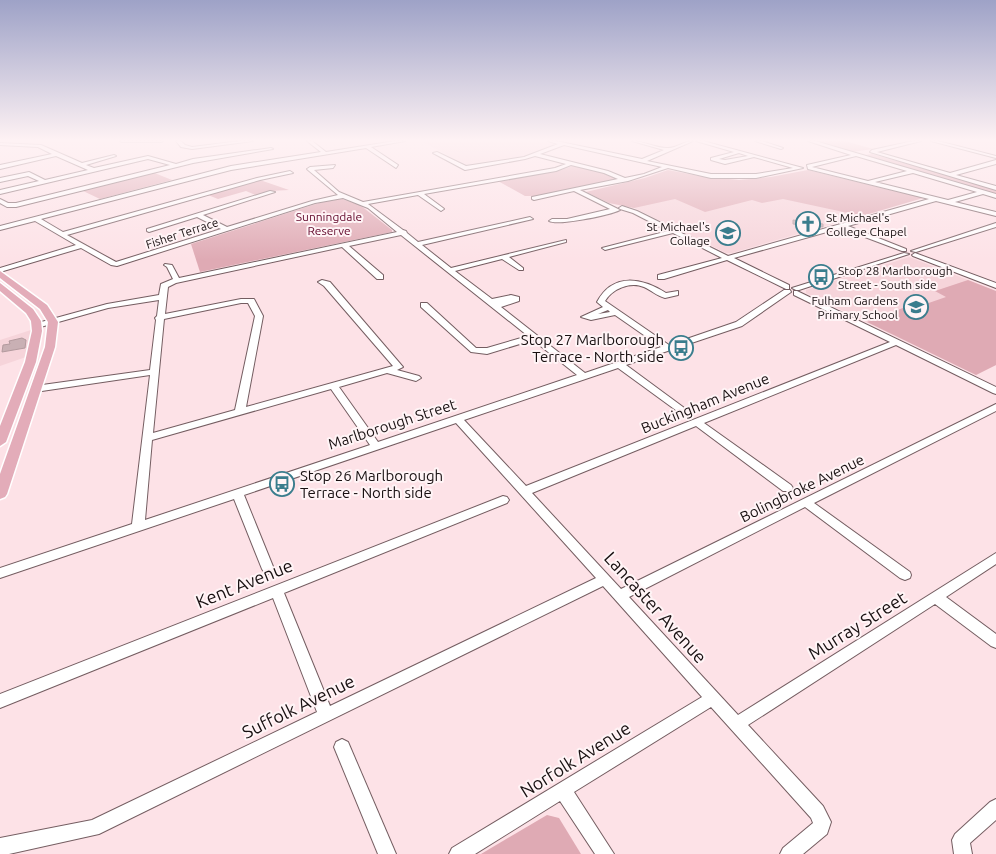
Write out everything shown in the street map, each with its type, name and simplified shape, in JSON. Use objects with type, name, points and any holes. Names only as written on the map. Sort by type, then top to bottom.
[{"type":"main road","points":[[0,272],[44,307],[53,322],[50,347],[0,494]]},
{"type":"main road","points":[[0,286],[29,311],[37,326],[33,354],[0,442]]},
{"type":"street","points":[[0,192],[50,181]]},
{"type":"street","points":[[0,201],[10,206],[113,181]]},
{"type":"street","points":[[0,228],[179,181]]},
{"type":"street","points":[[62,234],[248,181]]},
{"type":"street","points":[[325,181],[344,196],[365,203],[404,232],[584,376]]},
{"type":"street","points":[[365,203],[484,181]]},
{"type":"street","points":[[534,198],[622,181]]},
{"type":"street","points":[[863,181],[996,214]]},
{"type":"street","points":[[868,182],[873,181]]},
{"type":"street","points":[[945,181],[996,196]]},
{"type":"street","points":[[973,181],[996,188]]},
{"type":"street","points":[[464,184],[474,190]]},
{"type":"street","points":[[576,190],[616,208],[635,212],[996,391]]},
{"type":"street","points":[[184,191],[196,196]]},
{"type":"street","points":[[149,230],[272,192]]},
{"type":"street","points":[[949,202],[982,192]]},
{"type":"street","points":[[418,193],[441,209]]},
{"type":"street","points":[[54,196],[62,200]]},
{"type":"street","name":"Fisher Terrace","points":[[36,219],[113,264],[117,264],[314,202],[344,196]]},
{"type":"street","points":[[661,277],[936,199]]},
{"type":"street","points":[[70,204],[77,208]]},
{"type":"street","points":[[552,221],[567,221],[616,208]]},
{"type":"street","points":[[198,215],[228,230]]},
{"type":"street","points":[[418,244],[530,219]]},
{"type":"street","points":[[915,253],[996,225]]},
{"type":"street","points":[[842,226],[996,286]]},
{"type":"street","points":[[606,248],[674,231]]},
{"type":"street","points":[[138,526],[159,318],[164,286],[172,282],[404,232]]},
{"type":"street","points":[[450,270],[564,241]]},
{"type":"street","points":[[344,245],[380,277]]},
{"type":"street","points":[[0,272],[81,246]]},
{"type":"street","name":"Marlborough Street","points":[[0,573],[739,324],[792,290],[905,252]]},
{"type":"street","points":[[504,257],[521,269]]},
{"type":"street","points":[[167,265],[170,266],[172,282]]},
{"type":"street","points":[[629,275],[637,282],[647,285],[665,296]]},
{"type":"street","points":[[987,282],[996,278]]},
{"type":"street","points":[[147,438],[399,367],[327,284],[322,282]]},
{"type":"street","points":[[616,313],[590,318],[585,317],[604,305],[611,289],[637,282]]},
{"type":"street","points":[[656,298],[675,293]]},
{"type":"street","points":[[37,326],[107,306],[162,297]]},
{"type":"street","points":[[159,318],[241,301],[251,301],[259,316],[240,411]]},
{"type":"street","points":[[424,305],[474,350],[487,351],[534,337]]},
{"type":"street","points":[[604,305],[668,348]]},
{"type":"street","name":"Buckingham Avenue","points":[[525,491],[896,342]]},
{"type":"street","points":[[619,364],[680,409]]},
{"type":"street","points":[[387,371],[416,378]]},
{"type":"street","points":[[35,390],[154,372]]},
{"type":"street","points":[[334,386],[376,446]]},
{"type":"street","name":"Bolingbroke Avenue","points":[[620,595],[996,407]]},
{"type":"street","name":"Lancaster Avenue","points":[[458,419],[809,802],[822,822],[817,833],[790,854]]},
{"type":"street","points":[[697,422],[787,488]]},
{"type":"street","points":[[237,492],[268,569]]},
{"type":"street","name":"Kent Avenue","points":[[0,701],[503,500]]},
{"type":"street","points":[[806,503],[905,575]]},
{"type":"street","name":"Murray Street","points":[[737,724],[996,558]]},
{"type":"street","name":"Suffolk Avenue","points":[[0,847],[93,828],[606,579]]},
{"type":"street","points":[[277,591],[326,715]]},
{"type":"street","points":[[936,597],[996,642]]},
{"type":"street","name":"Norfolk Avenue","points":[[458,854],[713,698]]},
{"type":"street","points":[[342,747],[387,854]]},
{"type":"street","points":[[563,790],[605,854]]},
{"type":"street","points":[[962,854],[961,840],[996,808]]},
{"type":"shaded area","points":[[633,181],[853,181],[923,198],[732,253],[726,253],[634,208],[609,203],[586,192]]},
{"type":"shaded area","name":"Fulham Gardens Primary School","points":[[909,257],[996,291],[996,365],[976,375],[806,293],[806,290]]},
{"type":"shaded area","points":[[31,330],[31,343],[26,357],[0,366],[0,340]]},
{"type":"green space","points":[[117,181],[169,181],[100,199],[81,190]]},
{"type":"green space","points":[[257,181],[289,190],[270,191],[258,196],[246,191],[218,199],[208,195]]},
{"type":"green space","points":[[498,181],[609,181],[535,196],[525,196]]},
{"type":"green space","points":[[633,181],[853,181],[923,198],[862,216],[783,199],[762,203],[752,200],[705,212],[675,199],[634,208],[609,203],[586,192]]},
{"type":"green space","points":[[950,181],[967,181],[996,189],[996,195]]},
{"type":"green space","name":"Sunningdale Reserve","points":[[342,199],[360,205],[392,230],[392,232],[200,272],[191,244],[322,202]]},
{"type":"green space","points":[[968,280],[996,291],[996,365],[976,375],[867,322],[913,304],[920,306],[946,297],[935,291]]},
{"type":"green space","points":[[547,815],[559,818],[581,854],[481,854]]},
{"type":"building","points":[[793,220],[823,224],[823,227],[793,224]]},
{"type":"building","points":[[22,338],[26,340],[25,348],[2,352],[3,345],[10,344],[9,341]]},
{"type":"place","name":"St Michael's College Chapel","points":[[808,224]]},
{"type":"place","name":"St Michael's Collage","points":[[728,233]]},
{"type":"place","name":"Stop 28 Marlborough Street - South side","points":[[821,277]]},
{"type":"place","name":"Fulham Gardens Primary School","points":[[916,307]]},
{"type":"place","name":"Stop 27 Marlborough Terrace - North side","points":[[681,348]]},
{"type":"place","name":"Stop 26 Marlborough Terrace - North side","points":[[282,484]]}]
